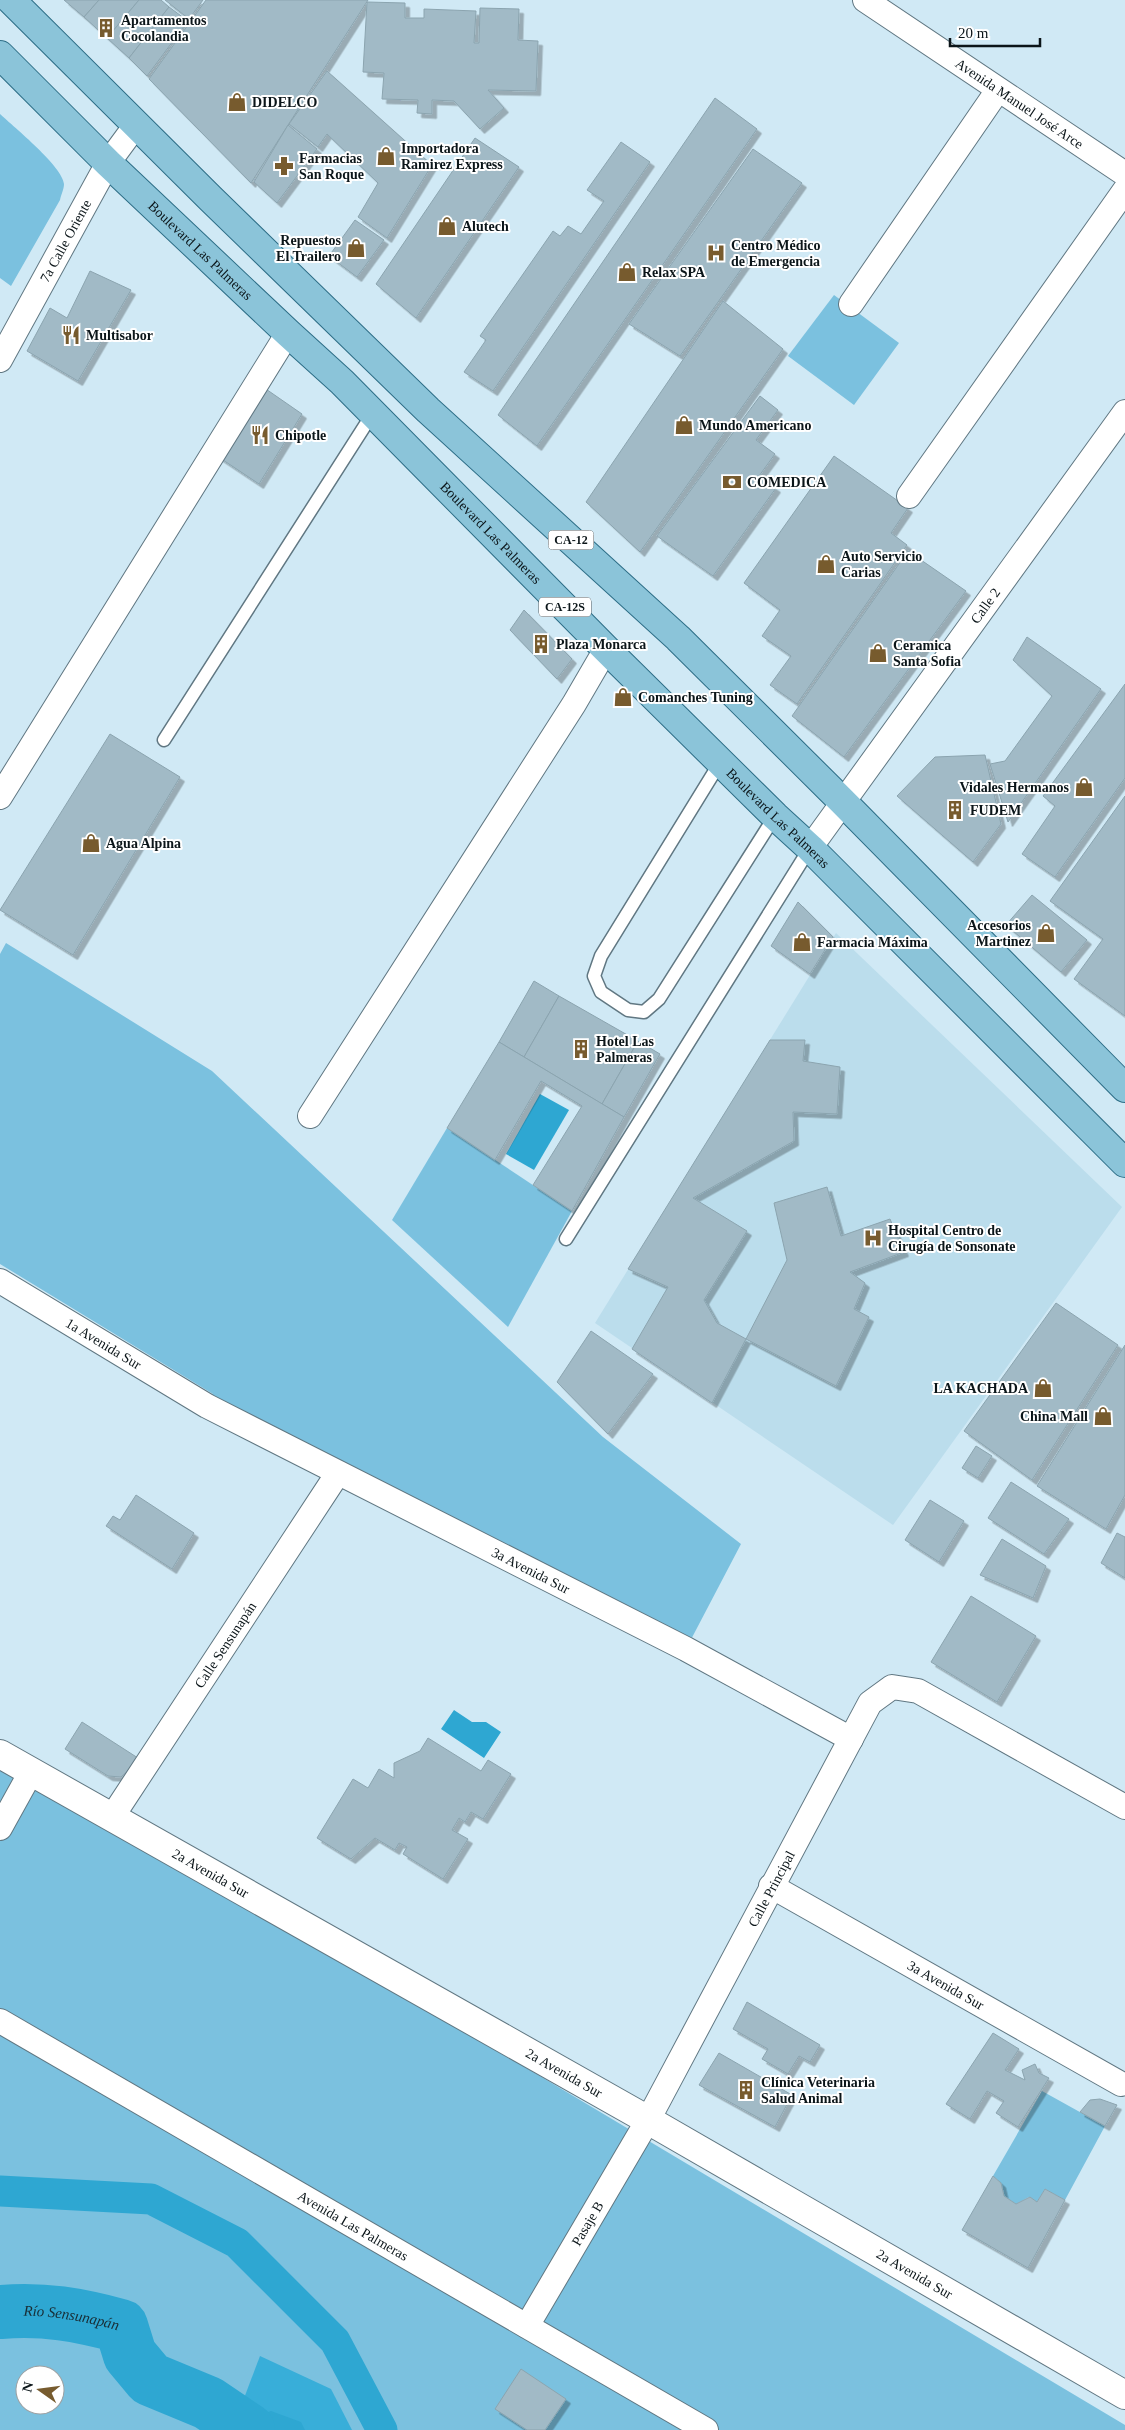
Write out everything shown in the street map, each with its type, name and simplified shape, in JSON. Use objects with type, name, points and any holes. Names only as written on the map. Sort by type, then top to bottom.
[{"type":"main road","name":"CA-12","points":[[11,0],[428,410],[678,638],[1125,1088]]},
{"type":"main road","name":"Boulevard Las Palmeras","points":[[0,55],[108,163],[342,382],[606,649],[775,816],[810,848],[1125,1163]]},
{"type":"street","name":"Avenida Manuel José Arce","points":[[866,0],[1125,174]]},
{"type":"street","points":[[851,304],[998,90]]},
{"type":"street","name":"7a Calle Oriente","points":[[0,360],[108,163],[136,125]]},
{"type":"street","points":[[910,496],[1125,190]]},
{"type":"street","points":[[0,797],[288,333]]},
{"type":"street","name":"Calle 2","points":[[810,848],[842,801],[1125,412]]},
{"type":"street","points":[[310,1116],[568,712],[606,649]]},
{"type":"street","name":"1a Avenida Sur","points":[[0,1281],[207,1406]]},
{"type":"street","name":"3a Avenida Sur","points":[[207,1406],[686,1650],[851,1740]]},
{"type":"street","name":"Calle Sensunapán","points":[[112,1817],[338,1473]]},
{"type":"street","name":"Calle Principal","points":[[648,2120],[870,1703],[892,1687],[918,1691],[1125,1807]]},
{"type":"street","name":"2a Avenida Sur","points":[[0,1754],[648,2120],[1125,2395]]},
{"type":"street","points":[[0,1828],[31,1772]]},
{"type":"street","name":"3a Avenida Sur","points":[[771,1886],[1121,2084]]},
{"type":"street","name":"Avenida Las Palmeras","points":[[0,2021],[706,2430]]},
{"type":"street","name":"Pasaje B","points":[[527,2326],[648,2120]]},
{"type":"lane","points":[[164,740],[373,413]]},
{"type":"lane","points":[[721,761],[601,956],[594,976],[601,992],[628,1010],[644,1012],[659,999],[775,816]]},
{"type":"lane","points":[[566,1238],[810,848]]},
{"type":"shaded area","points":[[0,114],[47,158],[62,177],[64,184],[60,200],[11,286],[0,278]]},
{"type":"shaded area","points":[[834,295],[899,343],[854,405],[788,356]]},
{"type":"shaded area","name":"Hospital Centro de Cirugía de Sonsonate","points":[[836,933],[1122,1207],[893,1525],[595,1323]]},
{"type":"shaded area","points":[[6,943],[212,1071],[603,1437],[741,1544],[686,1649],[207,1406],[213,1394],[0,1264],[0,954]]},
{"type":"shaded area","points":[[540,1094],[569,1110],[534,1170],[506,1154]]},
{"type":"shaded area","points":[[447,1128],[572,1211],[508,1327],[392,1220]]},
{"type":"shaded area","points":[[454,1710],[472,1722],[486,1722],[501,1732],[484,1758],[441,1729]]},
{"type":"shaded area","points":[[0,1754],[1125,2425],[1125,2430],[0,2430]]},
{"type":"shaded area","points":[[1042,2091],[1105,2126],[1065,2200],[1045,2189],[1037,2202],[1029,2197],[1016,2204],[1004,2196],[1001,2183],[993,2176]]},
{"type":"shaded area","points":[[260,2356],[331,2389],[352,2430],[232,2430]]},
{"type":"shaded area","points":[[271,2411],[301,2422],[305,2430],[248,2430],[260,2415]]},
{"type":"building","points":[[64,0],[99,0],[84,17]]},
{"type":"building","name":"Apartamentos Cocolandia","points":[[99,0],[139,0],[107,38],[84,17]]},
{"type":"building","points":[[139,0],[161,0],[169,7],[129,58],[107,38]]},
{"type":"building","points":[[165,0],[203,0],[189,19]]},
{"type":"building","name":"DIDELCO","points":[[206,0],[368,0],[251,183],[149,79]]},
{"type":"building","points":[[367,2],[405,3],[405,18],[424,18],[424,9],[476,11],[474,43],[479,43],[480,8],[519,9],[518,40],[538,41],[536,91],[488,90],[504,108],[480,129],[454,101],[432,100],[432,114],[417,113],[418,100],[382,99],[384,73],[363,72]]},
{"type":"building","points":[[169,7],[188,21],[147,76],[129,58]]},
{"type":"building","name":"Importadora Ramirez Express","points":[[327,71],[432,165],[387,238],[358,217],[378,183],[327,134],[318,147],[289,124]]},
{"type":"building","name":"Relax SPA","points":[[715,98],[757,129],[537,446],[498,415]]},
{"type":"building","name":"Farmacias San Roque","points":[[288,125],[317,149],[277,203],[254,182]]},
{"type":"building","name":"Alutech","points":[[475,138],[519,167],[416,318],[376,284]]},
{"type":"building","points":[[621,142],[650,162],[493,391],[464,372],[486,340],[480,336],[553,231],[560,236],[568,226],[581,234],[604,201],[587,190]]},
{"type":"building","name":"Centro Médico de Emergencia","points":[[753,149],[802,183],[680,356],[629,324]]},
{"type":"building","name":"Repuestos El Trailero","points":[[355,220],[384,240],[357,277],[329,256]]},
{"type":"building","name":"Multisabor","points":[[90,271],[131,290],[78,381],[27,351],[50,308],[67,318]]},
{"type":"building","name":"Mundo Americano","points":[[723,301],[783,349],[640,552],[586,502]]},
{"type":"building","name":"Chipotle","points":[[263,387],[302,414],[259,484],[217,456]]},
{"type":"building","name":"COMEDICA","points":[[760,396],[778,410],[756,440],[775,454],[759,476],[776,488],[713,576],[657,536]]},
{"type":"building","name":"Auto Servicio Carias","points":[[834,456],[908,508],[891,533],[907,545],[797,704],[770,685],[791,656],[762,636],[780,610],[744,583]]},
{"type":"building","name":"Ceramica Santa Sofia","points":[[908,551],[966,591],[844,757],[792,716]]},
{"type":"building","name":"Plaza Monarca","points":[[524,610],[572,659],[557,679],[510,630]]},
{"type":"building","points":[[1027,637],[1101,689],[1008,822],[990,764],[1005,761],[1052,696],[1013,660]]},
{"type":"building","name":"Vidales Hermanos","points":[[1125,684],[1125,778],[1055,877],[1022,854],[1055,806],[1043,796]]},
{"type":"building","name":"Agua Alpina","points":[[110,734],[180,777],[73,955],[0,910]]},
{"type":"building","name":"FUDEM","points":[[985,755],[1001,824],[973,862],[897,796],[935,757]]},
{"type":"building","points":[[1125,796],[1125,1016],[1074,979],[1103,939],[1050,901]]},
{"type":"building","name":"Accesorios Martinez","points":[[1032,895],[1087,940],[1061,972],[1006,925]]},
{"type":"building","name":"Farmacia Máxima","points":[[798,902],[833,937],[810,974],[771,946]]},
{"type":"building","points":[[534,981],[559,996],[524,1057],[499,1042]]},
{"type":"building","name":"Hotel Las Palmeras","points":[[559,996],[638,1041],[602,1104],[524,1057]]},
{"type":"building","points":[[770,1040],[805,1040],[803,1061],[840,1067],[837,1114],[793,1112],[794,1141],[693,1198],[747,1231],[704,1300],[717,1323],[746,1339],[712,1403],[632,1349],[668,1287],[628,1269]]},
{"type":"building","points":[[638,1041],[660,1054],[624,1117],[602,1104]]},
{"type":"building","points":[[499,1042],[624,1117],[572,1211],[533,1185],[582,1106],[541,1081],[495,1160],[447,1128]]},
{"type":"building","points":[[827,1187],[841,1236],[890,1219],[904,1252],[850,1272],[865,1283],[854,1309],[869,1317],[836,1386],[746,1339],[787,1260],[774,1203]]},
{"type":"building","name":"LA KACHADA","points":[[1056,1303],[1118,1345],[1032,1480],[964,1431]]},
{"type":"building","points":[[591,1331],[653,1374],[608,1434],[557,1382]]},
{"type":"building","name":"China Mall","points":[[1125,1345],[1125,1495],[1106,1529],[1037,1486]]},
{"type":"building","points":[[976,1446],[992,1456],[978,1478],[962,1468]]},
{"type":"building","points":[[1011,1482],[1069,1519],[1044,1554],[988,1518]]},
{"type":"building","points":[[136,1495],[194,1533],[172,1569],[106,1526],[113,1516],[120,1520]]},
{"type":"building","points":[[930,1500],[964,1521],[939,1562],[905,1540]]},
{"type":"building","points":[[1117,1533],[1125,1537],[1125,1578],[1101,1563]]},
{"type":"building","points":[[1002,1539],[1046,1566],[1033,1598],[980,1575]]},
{"type":"building","points":[[971,1596],[1036,1636],[997,1702],[931,1662]]},
{"type":"building","points":[[82,1722],[138,1758],[121,1777],[108,1776],[65,1749]]},
{"type":"building","points":[[428,1738],[481,1771],[488,1760],[511,1774],[483,1819],[471,1812],[465,1822],[459,1818],[452,1830],[468,1839],[443,1879],[403,1854],[407,1847],[399,1843],[395,1850],[375,1838],[351,1859],[317,1838],[353,1779],[368,1788],[379,1769],[394,1778],[394,1763],[420,1751]]},
{"type":"building","points":[[747,2002],[820,2045],[810,2062],[799,2056],[788,2074],[762,2059],[768,2049],[733,2029]]},
{"type":"building","points":[[993,2033],[1019,2049],[1005,2070],[1025,2080],[1022,2070],[1035,2064],[1039,2073],[1049,2078],[1018,2127],[996,2113],[1004,2101],[987,2091],[970,2119],[946,2104]]},
{"type":"building","name":"Clínica Veterinaria Salud Animal","points":[[719,2053],[792,2095],[775,2127],[699,2085]]},
{"type":"building","points":[[1100,2099],[1117,2105],[1105,2126],[1080,2112],[1090,2100]]},
{"type":"building","points":[[993,2176],[1001,2183],[1004,2196],[1016,2204],[1030,2197],[1037,2202],[1045,2189],[1065,2200],[1028,2268],[962,2230]]},
{"type":"building","points":[[521,2369],[566,2399],[545,2430],[527,2430],[495,2409]]},
{"type":"waterway","points":[[0,2191],[151,2199],[237,2243],[335,2341],[382,2430]]},
{"type":"waterway","name":"Río Sensunapán","points":[[0,2312],[32,2311],[61,2313],[121,2326],[130,2355],[150,2379],[208,2403],[248,2430]]},
{"type":"place","name":"Apartamentos Cocolandia","points":[[106,28]]},
{"type":"place","name":"DIDELCO","points":[[237,102]]},
{"type":"place","name":"Importadora Ramirez Express","points":[[386,156]]},
{"type":"place","name":"Farmacias San Roque","points":[[284,166]]},
{"type":"place","name":"Alutech","points":[[447,226]]},
{"type":"place","name":"Repuestos El Trailero","points":[[356,248]]},
{"type":"place","name":"Centro Médico de Emergencia","points":[[716,253]]},
{"type":"place","name":"Relax SPA","points":[[627,272]]},
{"type":"place","name":"Multisabor","points":[[71,335]]},
{"type":"place","name":"Mundo Americano","points":[[684,425]]},
{"type":"place","name":"Chipotle","points":[[260,435]]},
{"type":"place","name":"COMEDICA","points":[[732,482]]},
{"type":"place","name":"Auto Servicio Carias","points":[[826,564]]},
{"type":"place","name":"Plaza Monarca","points":[[541,644]]},
{"type":"place","name":"Ceramica Santa Sofia","points":[[878,653]]},
{"type":"place","name":"Comanches Tuning","points":[[623,697]]},
{"type":"place","name":"Vidales Hermanos","points":[[1084,787]]},
{"type":"place","name":"FUDEM","points":[[955,810]]},
{"type":"place","name":"Agua Alpina","points":[[91,843]]},
{"type":"place","name":"Accesorios Martinez","points":[[1046,933]]},
{"type":"place","name":"Farmacia Máxima","points":[[802,942]]},
{"type":"place","name":"Hotel Las Palmeras","points":[[581,1049]]},
{"type":"place","name":"Hospital Centro de Cirugía de Sonsonate","points":[[873,1238]]},
{"type":"place","name":"LA KACHADA","points":[[1043,1388]]},
{"type":"place","name":"China Mall","points":[[1103,1416]]},
{"type":"place","name":"Clínica Veterinaria Salud Animal","points":[[746,2090]]}]
